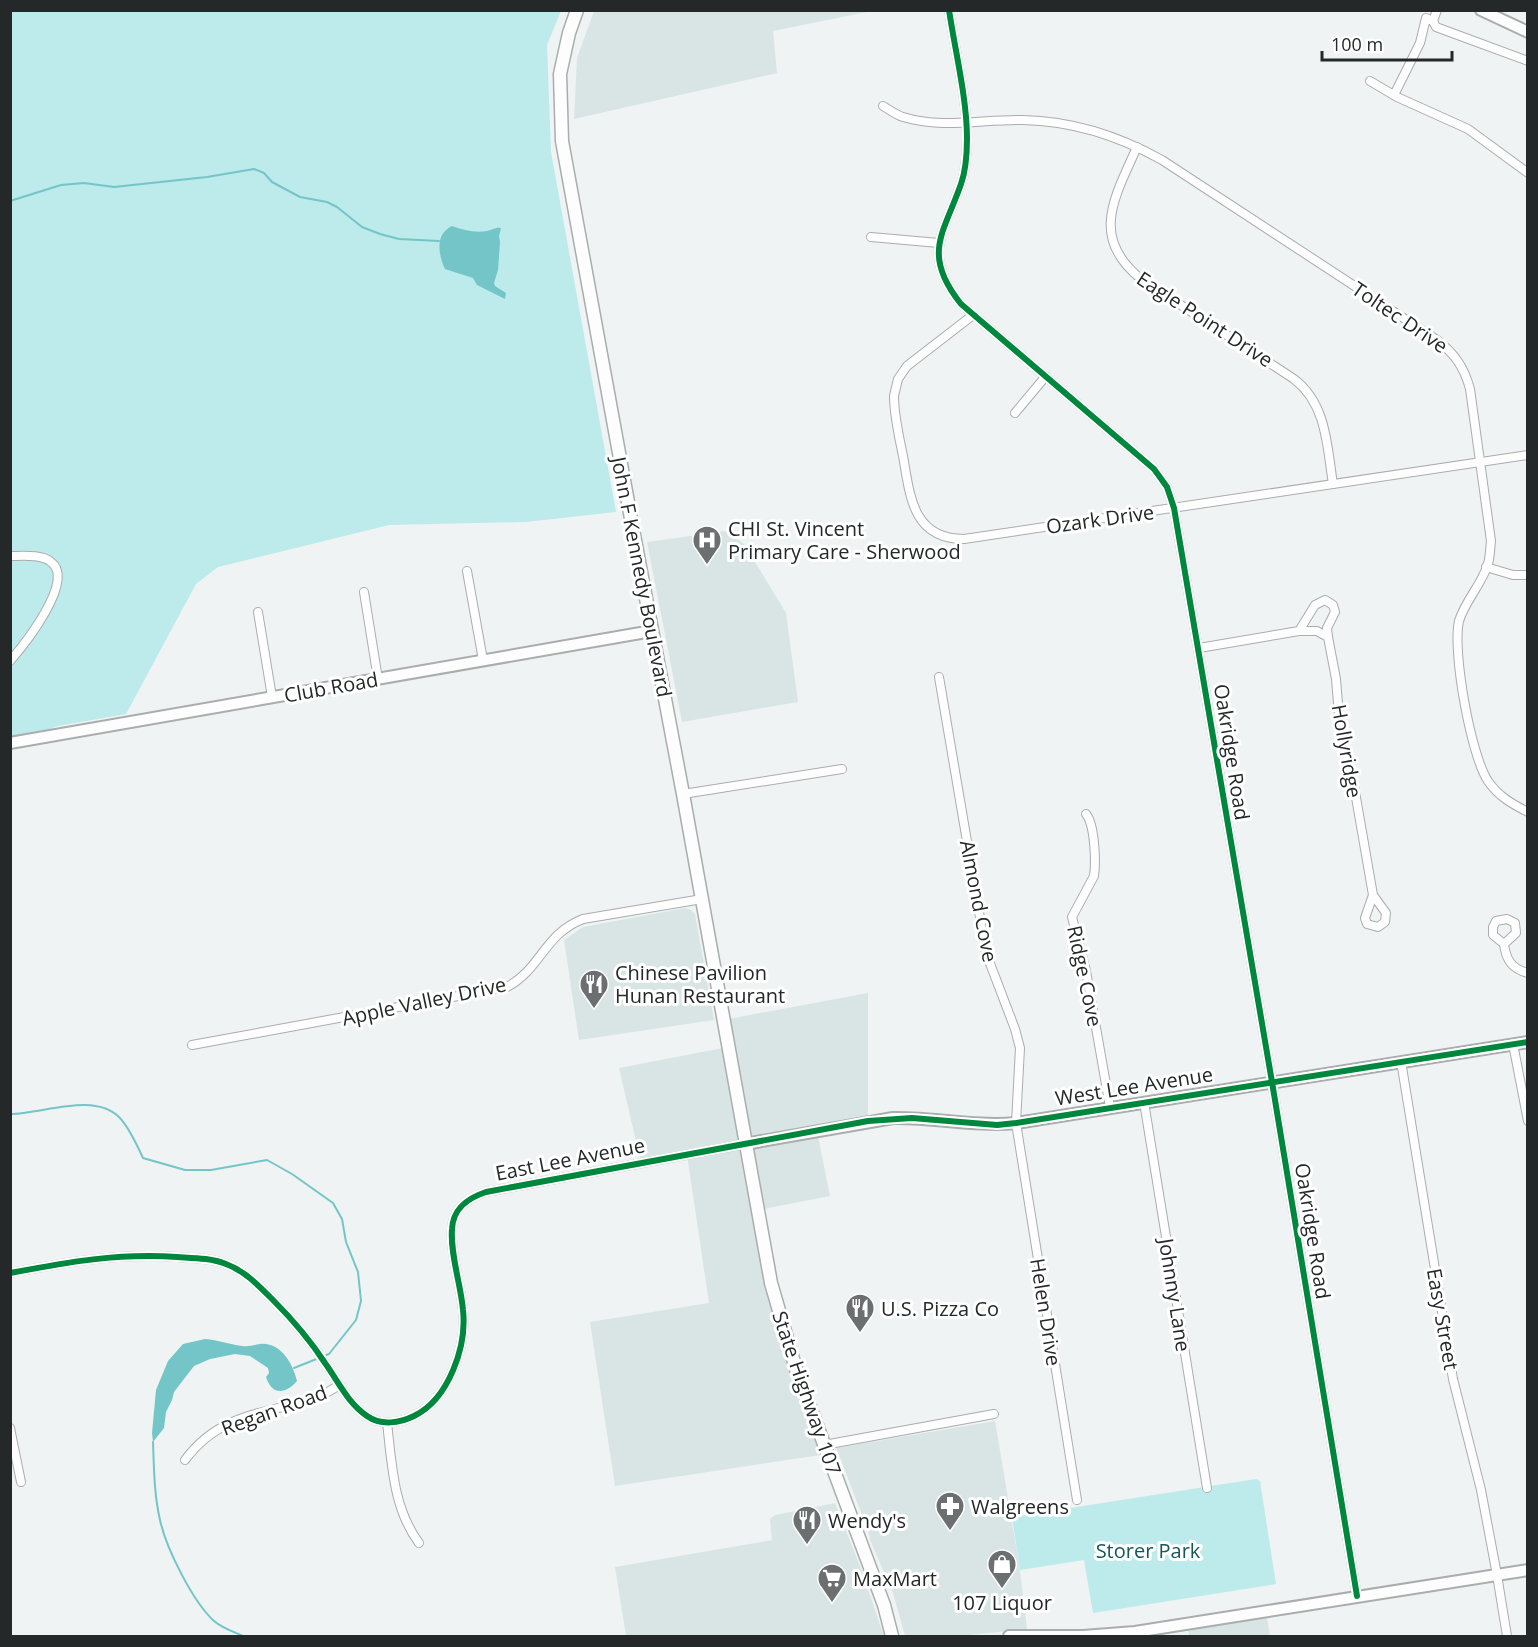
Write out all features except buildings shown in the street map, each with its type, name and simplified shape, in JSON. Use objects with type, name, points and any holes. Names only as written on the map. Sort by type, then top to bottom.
[{"type":"main road","name":"John F Kennedy Boulevard","points":[[577,10],[569,33],[560,74],[562,141],[683,794],[745,1144]]},
{"type":"main road","name":"State Highway 107","points":[[745,1144],[779,1315],[796,1369],[884,1605],[892,1636]]},
{"type":"street","name":"Oakridge Road","points":[[949,10],[966,123],[966,159],[962,182],[942,228],[939,243],[940,262],[949,286],[961,304],[973,315],[1154,469],[1167,487],[1174,508],[1357,1596]]},
{"type":"street","points":[[1394,95],[1429,17],[1437,10]]},
{"type":"street","points":[[1481,10],[1500,14],[1527,32]]},
{"type":"street","points":[[1429,17],[1436,27],[1527,61]]},
{"type":"street","points":[[1370,81],[1394,95],[1468,129],[1527,173]]},
{"type":"street","name":"Toltec Drive","points":[[883,106],[899,115],[911,118],[966,123],[1022,120],[1067,124],[1102,133],[1137,147],[1182,173],[1448,349],[1461,364],[1468,381],[1491,529],[1486,567],[1462,613],[1457,633],[1457,652],[1471,738],[1476,757],[1488,781],[1503,798],[1527,812]]},
{"type":"street","name":"Eagle Point Drive","points":[[1137,147],[1112,204],[1111,238],[1117,253],[1129,269],[1141,279],[1294,379],[1308,392],[1322,419],[1333,484]]},
{"type":"street","points":[[871,237],[939,243]]},
{"type":"street","name":"Ozark Drive","points":[[973,315],[910,363],[900,375],[894,403],[911,504],[925,525],[947,537],[964,539],[1527,455]]},
{"type":"street","points":[[1015,413],[1046,376]]},
{"type":"street","points":[[10,556],[48,559],[56,567],[59,576],[42,619],[10,661]]},
{"type":"street","points":[[1486,567],[1513,575],[1527,575]]},
{"type":"street","points":[[467,571],[483,660]]},
{"type":"street","points":[[364,592],[378,679]]},
{"type":"street","points":[[1299,631],[1315,605],[1325,600],[1333,605],[1335,612],[1327,628],[1328,637]]},
{"type":"street","points":[[258,612],[272,697]]},
{"type":"street","name":"Club Road","points":[[10,743],[652,631]]},
{"type":"street","points":[[1199,648],[1299,631],[1317,631],[1328,637]]},
{"type":"street","name":"Hollyridge","points":[[1328,637],[1340,728],[1354,786],[1373,895]]},
{"type":"street","name":"Almond Cove","points":[[939,677],[986,953],[1020,1048],[1016,1123]]},
{"type":"street","points":[[683,794],[842,769]]},
{"type":"street","name":"Ridge Cove","points":[[1086,814],[1093,834],[1095,870],[1072,917],[1086,970],[1110,1107]]},
{"type":"street","name":"Apple Valley Drive","points":[[192,1045],[507,987],[526,974],[549,941],[574,922],[702,899]]},
{"type":"street","points":[[1504,945],[1506,957],[1510,963],[1521,972],[1527,973]]},
{"type":"street","name":"West Lee Avenue","points":[[745,1144],[893,1118],[997,1125],[1016,1123],[1527,1042]]},
{"type":"street","points":[[1513,1044],[1527,1121]]},
{"type":"street","name":"Easy Street","points":[[1401,1061],[1453,1379],[1481,1490],[1507,1636]]},
{"type":"street","name":"Johnny Lane","points":[[1144,1102],[1207,1488]]},
{"type":"street","name":"Helen Drive","points":[[1016,1123],[1077,1500]]},
{"type":"street","name":"East Lee Avenue","points":[[387,1423],[409,1418],[428,1407],[441,1392],[453,1370],[462,1340],[464,1322],[452,1229],[456,1213],[468,1200],[486,1192],[745,1144]]},
{"type":"street","points":[[10,1273],[118,1256],[188,1258],[207,1259],[226,1264],[257,1284],[302,1332],[351,1401],[367,1416],[387,1423],[400,1509],[418,1543]]},
{"type":"street","name":"Regan Road","points":[[185,1460],[199,1443],[221,1426],[247,1416],[315,1399],[339,1385]]},
{"type":"street","points":[[824,1445],[994,1414]]},
{"type":"street","points":[[10,1428],[21,1482]]},
{"type":"street","points":[[1009,1636],[1136,1634],[1357,1596],[1527,1570]]},
{"type":"shaded area","points":[[594,10],[872,11],[773,31],[777,73],[574,119],[577,58]]},
{"type":"shaded area","points":[[726,531],[744,544],[786,613],[798,702],[682,722],[647,542]]},
{"type":"shaded area","points":[[685,908],[695,914],[714,1020],[579,1040],[564,940],[583,927]]},
{"type":"shaded area","points":[[868,993],[868,1121],[817,1131],[830,1196],[758,1210],[771,1283],[827,1454],[615,1486],[590,1322],[709,1303],[687,1155],[641,1163],[619,1068],[728,1047],[723,1020]]},
{"type":"shaded area","points":[[995,1421],[1020,1570],[1027,1629],[960,1636],[905,1636],[893,1593],[870,1540],[836,1448]]},
{"type":"shaded area","points":[[835,1503],[884,1636],[626,1636],[615,1567],[772,1540],[770,1519],[775,1515]]},
{"type":"shaded area","points":[[1266,1611],[1270,1636],[1189,1636],[1187,1624]]},
{"type":"green space","points":[[10,11],[561,11],[547,45],[551,152],[616,512],[526,522],[389,525],[218,567],[196,584],[126,714],[58,726],[11,743]]},
{"type":"green space","name":"Storer Park","points":[[1256,1479],[1260,1481],[1276,1584],[1093,1613],[1084,1560],[1020,1570],[1012,1517]]},
{"type":"water","points":[[452,226],[478,232],[501,228],[498,270],[494,283],[506,293],[505,299],[477,285],[473,278],[445,269],[440,251],[440,239]]},
{"type":"water","points":[[205,1339],[242,1346],[267,1344],[274,1347],[285,1355],[297,1381],[288,1389],[276,1390],[266,1377],[269,1373],[268,1368],[250,1356],[235,1354],[210,1359],[194,1366],[174,1392],[166,1412],[164,1428],[153,1442],[156,1390],[168,1361],[183,1344]]},
{"type":"waterway","points":[[10,201],[61,185],[84,183],[114,187],[207,177],[254,169],[300,197],[327,202],[337,207],[362,227],[399,239],[439,241]]},
{"type":"waterway","points":[[10,1114],[67,1106],[96,1106],[119,1117],[143,1158],[185,1170],[211,1170],[267,1160],[292,1174],[333,1203],[342,1219],[346,1242],[358,1272],[361,1301],[356,1320],[329,1354],[324,1356]]},
{"type":"waterway","points":[[294,1368],[319,1358]]},
{"type":"waterway","points":[[153,1442],[158,1510],[163,1532],[174,1559],[189,1588],[214,1621],[243,1636]]},
{"type":"cycle path","points":[[949,10],[963,91],[967,144],[963,179],[943,230],[940,244],[939,257],[942,271],[961,304],[1154,469],[1167,487],[1174,508],[1357,1596]]},
{"type":"cycle path","points":[[10,1273],[73,1262],[134,1256],[196,1258],[226,1264],[251,1279],[287,1315],[313,1346],[343,1391],[360,1410],[378,1421],[397,1422],[414,1416],[426,1408],[437,1397],[453,1370],[462,1339],[463,1324],[462,1300],[452,1239],[453,1222],[455,1215],[463,1205],[473,1197],[486,1192],[868,1121],[912,1118],[997,1125],[1016,1123],[1528,1042]]},
{"type":"place","name":"CHI St. Vincent Primary Care - Sherwood","points":[[707,566]]},
{"type":"place","name":"Chinese Pavilion Hunan Restaurant","points":[[594,1010]]},
{"type":"place","name":"U.S. Pizza Co","points":[[860,1334]]},
{"type":"place","name":"Walgreens","points":[[950,1532]]},
{"type":"place","name":"Wendy's","points":[[807,1546]]},
{"type":"place","name":"107 Liquor","points":[[1002,1590]]},
{"type":"place","name":"MaxMart","points":[[832,1604]]}]
